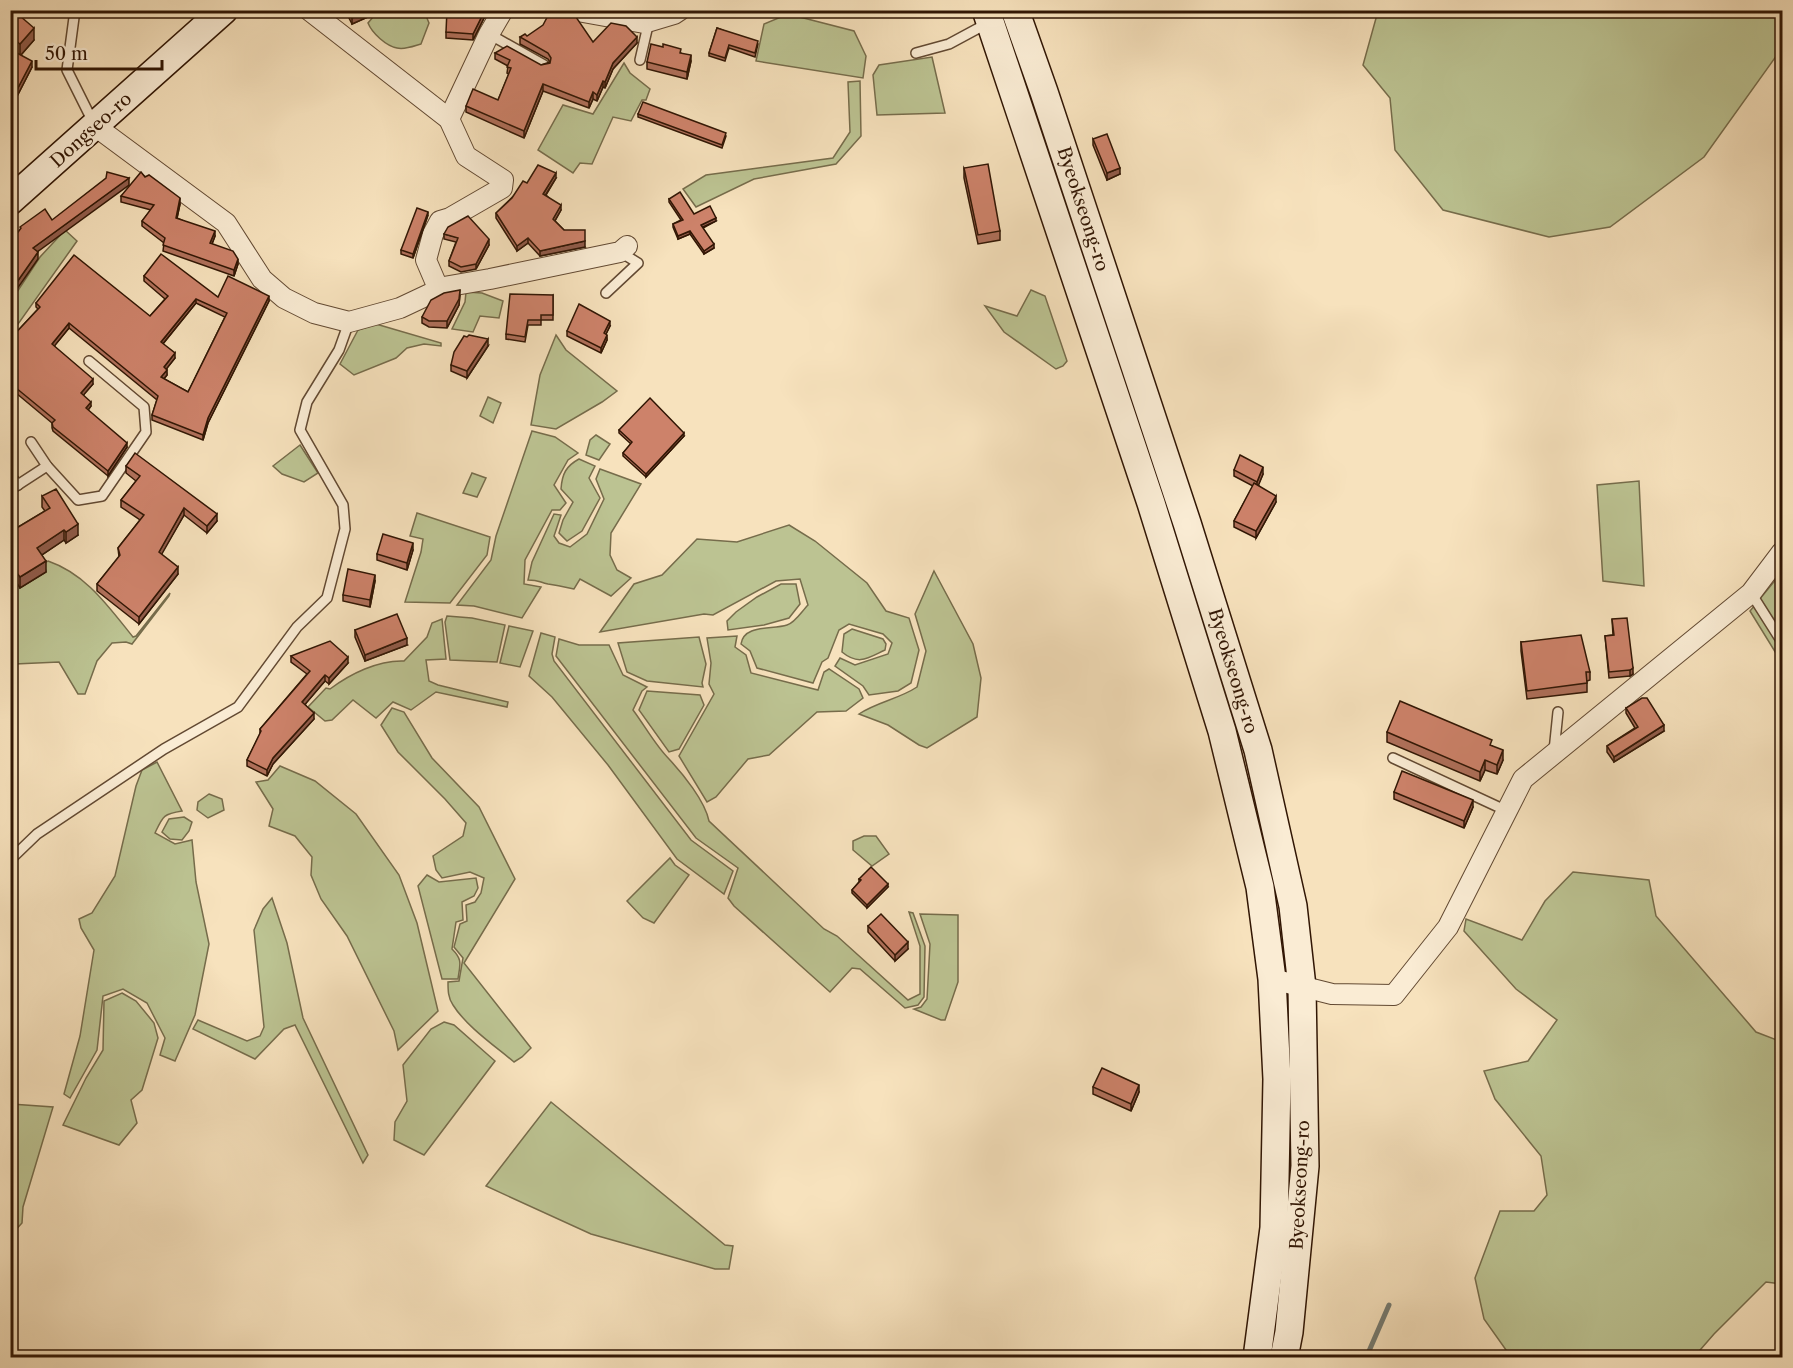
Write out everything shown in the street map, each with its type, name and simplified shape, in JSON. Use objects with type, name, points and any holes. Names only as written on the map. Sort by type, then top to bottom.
[{"type":"main road","name":"Dongseo-ro","points":[[10,201],[224,10]]},
{"type":"main road","name":"Byeokseong-ro","points":[[1015,10],[1176,489],[1258,750],[1293,906],[1302,987],[1305,1166],[1289,1332],[1284,1358]]},
{"type":"main road","name":"Byeokseong-ro","points":[[988,17],[1150,503],[1222,730],[1260,888],[1272,979],[1277,1080],[1274,1228],[1257,1358]]},
{"type":"street","points":[[309,10],[449,120],[466,156],[503,180],[502,188],[450,218],[440,221],[433,234],[426,260],[438,288]]},
{"type":"street","points":[[449,120],[489,34],[503,10]]},
{"type":"street","points":[[572,10],[644,22],[674,14],[680,10]]},
{"type":"street","points":[[95,126],[226,223],[262,279],[284,298],[314,313],[349,322],[400,308],[438,288],[490,279],[623,249]]},
{"type":"street","points":[[1272,979],[1332,994],[1394,995],[1448,927],[1523,779],[1751,593],[1782,552]]},
{"type":"lane","points":[[75,10],[68,70],[95,126]]},
{"type":"lane","points":[[916,53],[949,44],[988,17]]},
{"type":"lane","points":[[640,60],[649,21]]},
{"type":"lane","points":[[489,34],[544,65]]},
{"type":"lane","points":[[606,293],[638,263],[623,249]]},
{"type":"lane","points":[[10,860],[38,834],[164,749],[238,706],[297,627],[327,598],[345,529],[343,505],[300,430],[307,402],[339,350],[349,322]]},
{"type":"lane","points":[[31,442],[47,466],[78,500],[102,496],[146,432],[144,407],[89,361]]},
{"type":"lane","points":[[10,475],[14,488],[47,466]]},
{"type":"lane","points":[[1751,593],[1782,642]]},
{"type":"lane","points":[[1554,754],[1558,712]]},
{"type":"lane","points":[[1393,758],[1507,811]]},
{"type":"green space","points":[[371,11],[424,11],[429,23],[421,44],[400,48],[384,42],[368,23],[374,16]]},
{"type":"green space","points":[[1378,11],[1782,11],[1782,48],[1704,157],[1610,227],[1549,237],[1443,210],[1395,150],[1390,98],[1363,65]]},
{"type":"green space","points":[[788,14],[854,31],[866,56],[863,78],[756,61],[764,24]]},
{"type":"green space","points":[[932,57],[945,113],[877,115],[873,75],[879,65]]},
{"type":"green space","points":[[624,63],[630,73],[650,89],[646,100],[642,100],[631,121],[613,117],[592,164],[580,163],[573,173],[538,150],[563,105],[593,114]]},
{"type":"green space","points":[[860,81],[861,136],[836,164],[754,179],[696,207],[683,189],[706,175],[833,158],[850,132],[848,82]]},
{"type":"green space","points":[[65,230],[77,241],[11,334],[11,301],[40,257]]},
{"type":"green space","points":[[1031,290],[1045,296],[1067,361],[1056,369],[1004,332],[985,306],[1017,316]]},
{"type":"green space","points":[[466,292],[482,293],[503,301],[499,318],[480,316],[473,332],[452,329],[465,302]]},
{"type":"green space","points":[[376,324],[441,343],[441,346],[424,344],[407,348],[396,358],[354,375],[340,364],[358,330]]},
{"type":"green space","points":[[556,335],[566,350],[617,391],[556,429],[531,425],[540,375]]},
{"type":"green space","points":[[488,397],[501,403],[493,423],[480,416]]},
{"type":"green space","points":[[532,431],[555,437],[578,453],[568,460],[554,485],[566,503],[560,510],[552,510],[525,560],[524,584],[541,587],[522,618],[474,606],[457,605],[491,560],[496,536]]},
{"type":"green space","points":[[596,435],[610,444],[599,460],[586,455],[590,440]]},
{"type":"green space","points":[[300,445],[318,473],[304,482],[282,474],[273,466]]},
{"type":"green space","points":[[579,459],[595,466],[589,478],[600,498],[582,531],[567,541],[559,533],[573,502],[561,489],[568,468]]},
{"type":"green space","points":[[600,469],[641,484],[611,533],[610,555],[617,570],[631,578],[611,596],[580,579],[574,589],[528,580],[532,562],[554,514],[561,515],[554,536],[559,543],[570,547],[587,534],[604,499],[596,479]]},
{"type":"green space","points":[[472,473],[486,478],[477,497],[463,493]]},
{"type":"green space","points":[[1639,481],[1644,586],[1603,581],[1597,485]]},
{"type":"green space","points":[[417,513],[490,537],[487,555],[450,603],[405,602],[423,539],[410,536]]},
{"type":"green space","points":[[789,525],[815,541],[867,583],[886,611],[909,618],[919,650],[911,683],[898,691],[869,695],[863,686],[835,666],[840,658],[855,665],[888,654],[892,643],[883,634],[849,624],[839,630],[828,658],[822,662],[813,683],[757,668],[750,651],[741,644],[743,638],[747,633],[787,625],[796,619],[808,605],[800,579],[776,581],[713,615],[704,614],[600,632],[634,584],[662,575],[697,539],[737,542]]},
{"type":"green space","points":[[48,561],[74,574],[85,583],[133,637],[170,593],[132,644],[112,643],[97,661],[85,694],[78,694],[59,662],[15,664],[11,674],[11,587]]},
{"type":"green space","points":[[934,571],[973,644],[981,678],[977,717],[927,748],[888,725],[859,714],[917,687],[926,651],[915,614]]},
{"type":"green space","points":[[1782,572],[1782,663],[1750,611]]},
{"type":"green space","points":[[781,584],[796,584],[800,604],[789,618],[764,625],[728,630],[727,621],[736,612]]},
{"type":"green space","points":[[447,616],[472,618],[505,625],[497,662],[450,660],[445,622]]},
{"type":"green space","points":[[442,619],[446,659],[426,660],[429,681],[508,702],[507,707],[436,692],[411,710],[393,702],[376,718],[353,700],[332,720],[325,721],[308,707],[326,688],[330,689],[355,673],[374,665],[404,661],[427,637],[432,623]]},
{"type":"green space","points":[[509,626],[533,631],[520,667],[500,663]]},
{"type":"green space","points":[[852,629],[883,639],[886,644],[885,650],[859,660],[848,656],[842,652],[844,634]]},
{"type":"green space","points":[[541,633],[555,637],[552,654],[554,661],[691,840],[733,871],[724,894],[677,859],[608,765],[552,697],[529,676]]},
{"type":"green space","points":[[737,636],[735,647],[746,655],[751,673],[818,690],[824,672],[829,669],[859,689],[863,698],[846,711],[817,712],[769,755],[748,759],[716,797],[707,802],[679,756],[714,694],[709,684],[711,663],[707,638]]},
{"type":"green space","points":[[699,637],[706,664],[703,687],[647,681],[627,672],[618,643]]},
{"type":"green space","points":[[559,639],[579,645],[609,645],[623,675],[647,687],[642,691],[633,710],[659,748],[693,788],[709,821],[824,929],[837,936],[908,1000],[920,994],[920,946],[909,912],[913,913],[925,946],[924,997],[918,1005],[905,1008],[860,969],[852,968],[830,992],[734,906],[728,898],[738,868],[696,838],[556,656]]},
{"type":"green space","points":[[647,691],[700,695],[704,705],[679,749],[669,752],[639,710]]},
{"type":"green space","points":[[392,708],[404,712],[432,758],[479,807],[515,879],[464,963],[531,1048],[514,1062],[473,1028],[450,1000],[448,982],[459,981],[463,958],[454,947],[460,924],[467,921],[466,905],[475,902],[481,893],[484,878],[470,872],[442,878],[436,870],[433,856],[463,836],[466,823],[398,752],[381,725]]},
{"type":"green space","points":[[157,762],[182,811],[164,817],[155,833],[175,844],[192,840],[196,882],[209,944],[195,1015],[175,1061],[160,1055],[165,1038],[147,1003],[123,989],[103,996],[97,1050],[70,1098],[64,1094],[80,1036],[94,950],[81,928],[79,919],[92,913],[115,876],[136,786],[142,770]]},
{"type":"green space","points":[[280,766],[315,781],[356,814],[399,875],[417,923],[438,1011],[398,1050],[394,1031],[347,936],[321,899],[311,875],[312,857],[295,836],[269,826],[273,809],[256,782],[268,780]]},
{"type":"green space","points":[[209,794],[222,799],[224,810],[208,818],[197,810],[198,802]]},
{"type":"green space","points":[[184,817],[192,822],[182,840],[170,839],[162,832],[169,819]]},
{"type":"green space","points":[[864,836],[876,836],[889,854],[872,866],[853,850],[853,841]]},
{"type":"green space","points":[[670,858],[675,865],[689,875],[654,923],[643,918],[627,901]]},
{"type":"green space","points":[[1573,872],[1649,880],[1656,916],[1756,1032],[1782,1042],[1782,1284],[1766,1282],[1694,1357],[1511,1357],[1484,1319],[1475,1278],[1500,1211],[1534,1211],[1547,1195],[1541,1156],[1495,1099],[1484,1071],[1528,1061],[1557,1020],[1516,989],[1464,931],[1466,919],[1522,940],[1545,901]]},
{"type":"green space","points":[[427,875],[439,882],[476,878],[478,888],[474,896],[462,902],[463,920],[456,922],[452,949],[459,959],[458,979],[442,979],[418,886]]},
{"type":"green space","points":[[272,898],[287,943],[303,1018],[368,1155],[363,1163],[295,1025],[284,1029],[255,1059],[193,1029],[198,1020],[247,1041],[260,1036],[264,1027],[254,930],[263,909]]},
{"type":"green space","points":[[920,914],[958,915],[958,982],[945,1020],[914,1009],[921,1007],[927,999],[930,944]]},
{"type":"green space","points":[[122,993],[136,1001],[154,1023],[158,1038],[142,1090],[131,1100],[137,1123],[119,1145],[63,1125],[86,1078],[103,1050],[104,1001]]},
{"type":"green space","points":[[444,1022],[454,1025],[495,1061],[424,1155],[394,1140],[395,1122],[407,1101],[403,1065],[431,1029]]},
{"type":"green space","points":[[551,1102],[725,1245],[733,1246],[729,1269],[715,1269],[591,1234],[486,1186]]},
{"type":"green space","points":[[11,1104],[53,1107],[23,1207],[22,1223],[11,1235]]},
{"type":"building","points":[[10,10],[34,28],[20,44],[10,36]]},
{"type":"building","points":[[348,10],[367,10],[352,18]]},
{"type":"building","points":[[447,10],[484,12],[473,34],[446,32]]},
{"type":"building","points":[[551,10],[558,10],[576,17],[593,42],[611,23],[626,26],[637,37],[613,63],[597,95],[593,92],[589,102],[543,84],[524,131],[466,106],[473,89],[498,100],[511,68],[507,67],[510,60],[495,53],[507,46],[541,65],[550,63],[551,58],[548,53],[520,37],[525,34],[527,36],[543,25]]},
{"type":"building","points":[[717,28],[758,41],[755,53],[729,45],[725,58],[709,53]]},
{"type":"building","points":[[651,44],[663,47],[663,44],[681,49],[680,53],[691,55],[687,72],[647,62]]},
{"type":"building","points":[[17,53],[32,61],[10,103],[10,66]]},
{"type":"building","points":[[643,102],[726,133],[722,145],[638,114]]},
{"type":"building","points":[[1107,134],[1120,168],[1107,173],[1093,139]]},
{"type":"building","points":[[988,164],[1000,231],[978,235],[964,168]]},
{"type":"building","points":[[538,165],[556,173],[543,194],[561,205],[553,219],[564,230],[585,230],[585,241],[540,251],[528,238],[517,246],[496,213],[512,198],[523,181],[527,183]]},
{"type":"building","points":[[107,172],[129,178],[33,248],[38,252],[10,292],[10,243],[20,227],[45,209],[52,220],[106,178]]},
{"type":"building","points":[[141,172],[145,177],[149,175],[180,198],[176,218],[215,231],[210,243],[233,251],[238,259],[234,270],[163,245],[165,238],[142,221],[154,205],[121,196]]},
{"type":"building","points":[[680,192],[694,214],[710,206],[716,218],[701,225],[714,244],[704,251],[690,231],[678,236],[673,224],[683,220],[669,199]]},
{"type":"building","points":[[417,208],[428,212],[413,254],[401,250]]},
{"type":"building","points":[[468,216],[489,239],[476,264],[461,267],[449,261],[458,238],[444,234],[448,227]]},
{"type":"building","points":[[161,254],[218,297],[228,276],[269,296],[208,418],[203,435],[152,415],[158,396],[69,323],[52,344],[93,379],[81,393],[91,402],[86,408],[127,443],[108,471],[53,427],[52,423],[55,420],[10,383],[10,339],[40,307],[36,303],[74,255],[150,316],[168,296],[144,276]],"holes":[[[196,299],[227,313],[188,392],[161,377],[167,370],[164,367],[175,353],[161,342]]]},
{"type":"building","points":[[460,290],[459,299],[447,321],[429,321],[422,317],[431,300],[444,293]]},
{"type":"building","points":[[510,294],[553,295],[553,315],[541,315],[541,320],[528,320],[525,337],[506,334]]},
{"type":"building","points":[[579,304],[610,321],[604,333],[607,335],[601,348],[567,331]]},
{"type":"building","points":[[464,336],[488,339],[467,371],[451,365],[454,352]]},
{"type":"building","points":[[650,398],[684,433],[646,474],[623,453],[632,442],[619,430]]},
{"type":"building","points":[[135,453],[217,514],[207,526],[184,508],[159,552],[178,567],[139,617],[97,584],[120,555],[118,548],[144,515],[121,500],[140,476],[126,466]]},
{"type":"building","points":[[1240,455],[1263,467],[1257,482],[1234,470]]},
{"type":"building","points":[[1254,483],[1276,496],[1256,531],[1234,521]]},
{"type":"building","points":[[56,489],[78,524],[66,532],[64,530],[37,548],[46,561],[20,577],[10,564],[10,532],[50,508],[42,496]]},
{"type":"building","points":[[383,534],[413,543],[407,563],[377,554]]},
{"type":"building","points":[[348,569],[375,575],[370,600],[343,595]]},
{"type":"building","points":[[397,614],[407,638],[365,655],[355,630]]},
{"type":"building","points":[[1627,618],[1633,668],[1609,672],[1605,636],[1614,635],[1612,619]]},
{"type":"building","points":[[1581,635],[1590,672],[1586,672],[1587,683],[1527,691],[1521,642]]},
{"type":"building","points":[[330,641],[348,657],[329,678],[325,675],[302,702],[314,713],[273,758],[267,770],[247,760],[260,729],[310,671],[291,656]]},
{"type":"building","points":[[1642,698],[1647,698],[1664,725],[1614,757],[1607,746],[1638,727],[1626,708]]},
{"type":"building","points":[[1400,701],[1492,740],[1490,745],[1503,750],[1497,765],[1485,760],[1480,772],[1387,732]]},
{"type":"building","points":[[1402,771],[1473,800],[1464,821],[1394,792]]},
{"type":"building","points":[[871,867],[888,884],[867,905],[852,890]]},
{"type":"building","points":[[881,914],[908,942],[895,955],[868,926]]},
{"type":"building","points":[[1102,1068],[1139,1085],[1131,1104],[1093,1087]]},
{"type":"waterway","points":[[1366,1358],[1389,1305]]}]
